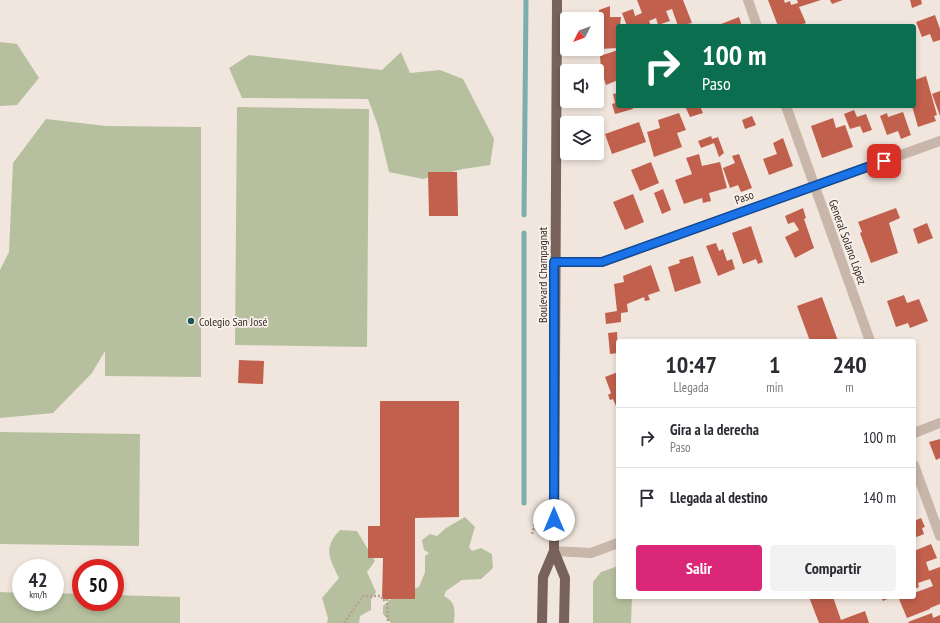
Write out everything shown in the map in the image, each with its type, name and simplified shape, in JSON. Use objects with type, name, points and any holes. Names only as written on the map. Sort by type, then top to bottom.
[{"type":"main road","name":"Boulevard Champagnat","points":[[542,623],[543,578],[554,551],[554,262],[557,0]]},
{"type":"main road","name":"Boulevard Champagnat","points":[[554,551],[565,578],[564,623]]},
{"type":"street","points":[[748,0],[756,24]]},
{"type":"street","name":"General Solano López","points":[[787,108],[869,339]]},
{"type":"street","name":"Paso","points":[[554,262],[602,262],[940,141]]},
{"type":"street","points":[[916,432],[940,423]]},
{"type":"street","points":[[916,470],[940,536]]},
{"type":"street","points":[[554,551],[591,553],[616,544]]},
{"type":"path","points":[[344,623],[363,596],[382,596],[382,600],[387,599],[388,623]]},
{"type":"green space","points":[[0,42],[17,44],[39,78],[17,105],[0,106]]},
{"type":"green space","points":[[401,52],[410,73],[440,70],[463,79],[494,139],[490,165],[463,169],[423,179],[389,172],[378,126],[368,99],[242,98],[229,68],[249,55],[382,70]]},
{"type":"green space","points":[[237,107],[369,109],[367,347],[235,345]]},
{"type":"green space","points":[[46,119],[106,126],[201,127],[201,377],[105,376],[105,351],[92,373],[53,413],[0,418],[0,270],[9,252],[13,163]]},
{"type":"green space","points":[[0,432],[140,434],[139,546],[0,544]]},
{"type":"green space","points":[[465,517],[475,527],[469,547],[472,551],[481,548],[492,554],[493,568],[481,579],[462,580],[446,591],[444,596],[451,601],[454,607],[454,623],[391,623],[383,614],[383,606],[393,597],[419,587],[425,572],[425,556],[429,553],[424,550],[422,540],[430,534],[437,536],[446,528]]},
{"type":"green space","points":[[340,530],[357,531],[375,561],[367,572],[376,592],[371,600],[371,610],[360,616],[359,623],[327,623],[328,618],[322,598],[339,578],[329,553],[331,542]]},
{"type":"green space","points":[[616,567],[616,599],[632,599],[631,623],[593,623],[593,582],[601,572]]},
{"type":"green space","points":[[0,592],[12,593],[12,611],[64,611],[64,593],[72,594],[72,611],[124,611],[124,595],[180,597],[180,623],[0,623]]},
{"type":"building","points":[[637,0],[683,0],[692,23],[677,24],[672,9],[666,11],[670,21],[661,24],[658,24],[656,18],[649,21],[650,24],[626,24],[622,13],[633,9],[635,16],[642,13]]},
{"type":"building","points":[[768,0],[784,0],[785,3],[790,1],[791,5],[798,3],[797,0],[821,0],[799,7],[806,23],[777,24]]},
{"type":"building","points":[[830,0],[843,0],[832,4]]},
{"type":"building","points":[[910,0],[921,0],[922,4],[912,8]]},
{"type":"building","points":[[610,6],[610,17],[621,17],[620,24],[616,24],[616,48],[604,49],[604,12],[599,12],[599,10]]},
{"type":"building","points":[[935,15],[940,29],[940,40],[933,42],[930,34],[922,37],[916,22]]},
{"type":"building","points":[[739,17],[741,24],[721,24]]},
{"type":"building","points":[[616,51],[616,81],[606,85],[604,79],[604,64],[601,64],[600,56],[604,56],[604,55]]},
{"type":"building","points":[[926,76],[937,115],[934,116],[936,121],[918,127],[913,108],[916,108],[916,80]]},
{"type":"building","points":[[940,91],[940,116],[932,94]]},
{"type":"building","points":[[616,93],[616,108],[633,109],[615,114],[612,104],[615,103],[613,94]]},
{"type":"building","points":[[686,108],[701,108],[703,113],[690,117]]},
{"type":"building","points":[[854,110],[857,117],[866,114],[872,130],[863,133],[860,126],[850,129],[844,114]]},
{"type":"building","points":[[903,112],[911,135],[901,139],[898,131],[887,135],[880,116],[887,113],[888,117]]},
{"type":"building","points":[[679,113],[686,130],[677,133],[682,147],[654,157],[647,132],[660,128],[658,120]]},
{"type":"building","points":[[752,116],[756,125],[745,129],[742,120]]},
{"type":"building","points":[[833,118],[836,128],[845,125],[853,147],[822,158],[811,126]]},
{"type":"building","points":[[639,122],[646,142],[612,154],[605,134]]},
{"type":"building","points":[[711,136],[712,139],[718,137],[724,153],[719,157],[714,143],[701,148],[698,141]]},
{"type":"building","points":[[783,138],[793,166],[769,175],[763,159],[777,154],[773,143]]},
{"type":"building","points":[[699,154],[702,166],[720,162],[727,188],[709,193],[711,201],[703,203],[702,198],[684,204],[675,180],[692,174],[686,158]]},
{"type":"building","points":[[739,154],[752,188],[741,192],[738,185],[730,188],[723,168],[735,163],[732,156]]},
{"type":"building","points":[[651,162],[659,183],[640,191],[631,170]]},
{"type":"building","points":[[428,172],[457,172],[458,216],[429,216]]},
{"type":"building","points":[[663,189],[671,210],[662,214],[654,193]]},
{"type":"building","points":[[633,194],[644,222],[625,230],[613,202]]},
{"type":"building","points":[[803,208],[806,218],[804,219],[814,248],[795,258],[785,237],[799,230],[794,222],[788,224],[785,216]]},
{"type":"building","points":[[896,208],[900,218],[889,223],[898,253],[871,263],[860,233],[862,232],[858,222]]},
{"type":"building","points":[[927,223],[933,238],[918,244],[913,229]]},
{"type":"building","points":[[751,226],[763,262],[758,264],[756,259],[743,264],[732,233]]},
{"type":"building","points":[[716,243],[719,251],[723,249],[727,261],[732,259],[735,269],[718,276],[706,246]]},
{"type":"building","points":[[693,256],[701,283],[675,292],[668,267],[680,263],[679,260]]},
{"type":"building","points":[[651,265],[660,291],[648,295],[650,300],[645,301],[644,297],[627,304],[628,312],[621,313],[621,322],[606,324],[605,313],[617,311],[614,284],[624,282],[623,276]]},
{"type":"building","points":[[904,295],[907,303],[919,299],[928,321],[910,328],[908,323],[896,327],[887,301]]},
{"type":"building","points":[[822,297],[837,339],[809,339],[797,306]]},
{"type":"building","points":[[617,332],[616,353],[610,354],[608,333]]},
{"type":"building","points":[[239,360],[264,361],[263,384],[238,383]]},
{"type":"building","points":[[616,373],[616,406],[613,399],[610,400],[608,395],[611,393],[605,377]]},
{"type":"building","points":[[380,401],[459,401],[459,517],[415,518],[415,599],[382,599],[383,558],[368,558],[368,526],[380,526]]},
{"type":"building","points":[[940,439],[940,458],[936,460],[929,442]]},
{"type":"building","points":[[921,518],[925,527],[922,528],[924,534],[916,537],[916,520]]},
{"type":"building","points":[[931,544],[937,558],[926,562],[929,571],[940,567],[940,604],[907,618],[899,599],[916,599],[916,592],[933,586],[930,579],[918,583],[919,587],[916,588],[916,550]]},
{"type":"building","points":[[810,599],[834,599],[841,620],[865,611],[869,623],[819,623]]},
{"type":"building","points":[[932,613],[933,618],[940,615],[940,623],[908,622]]},
{"type":"waterway","points":[[524,215],[526,0]]},
{"type":"waterway","points":[[524,233],[524,503]]},
{"type":"place","name":"Colegio San José","points":[[191,321]]},
{"type":"route","points":[[554,520],[554,262],[602,262],[884,161]]}]
